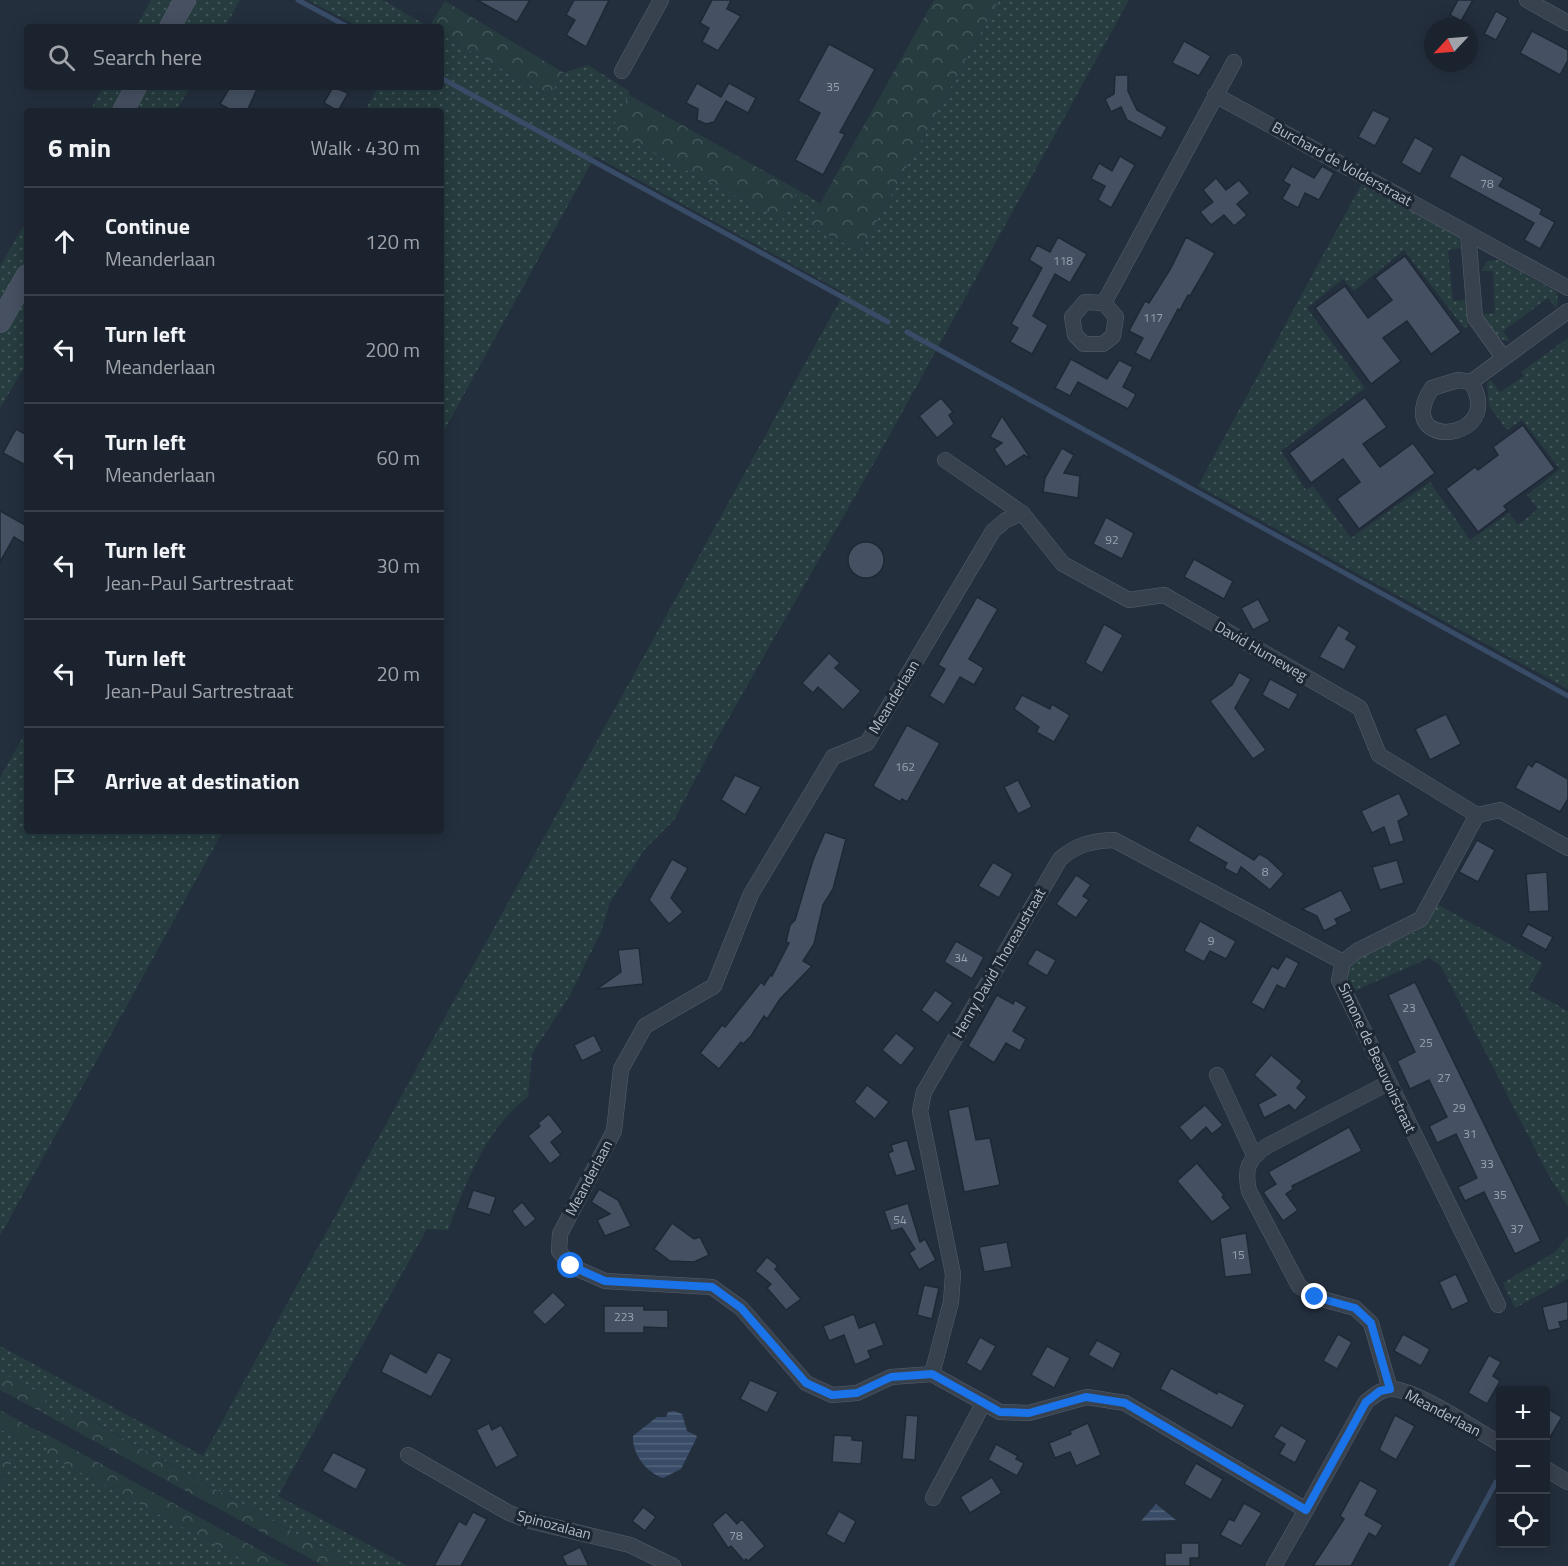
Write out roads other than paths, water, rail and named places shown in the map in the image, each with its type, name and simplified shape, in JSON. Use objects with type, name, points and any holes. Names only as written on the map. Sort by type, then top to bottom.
[{"type":"street","points":[[172,24],[185,0]]},
{"type":"street","points":[[622,71],[661,0]]},
{"type":"street","points":[[1527,0],[1568,23]]},
{"type":"street","points":[[1104,303],[1234,62]]},
{"type":"street","points":[[125,108],[134,90]]},
{"type":"street","name":"Burchard de Volderstraat","points":[[1215,95],[1568,288]]},
{"type":"street","points":[[1468,233],[1475,318],[1503,357]]},
{"type":"street","points":[[0,321],[24,280]]},
{"type":"street","points":[[1471,382],[1568,310]]},
{"type":"street","name":"David Humeweg","points":[[945,460],[1022,513],[1063,564],[1129,600],[1164,595],[1360,708],[1379,755],[1477,815]]},
{"type":"street","name":"Meanderlaan","points":[[932,1374],[891,1377],[857,1393],[832,1395],[806,1383],[741,1308],[712,1287],[605,1281],[571,1266],[559,1251],[560,1234],[614,1131],[621,1070],[645,1026],[714,986],[751,894],[833,757],[867,743],[993,531],[1006,520],[1022,513]]},
{"type":"street","points":[[1477,815],[1500,810],[1568,848]]},
{"type":"street","name":"Simone de Beauvoirstraat","points":[[1477,815],[1421,919],[1357,951],[1343,962],[1339,980],[1498,1305]]},
{"type":"street","name":"Henry David Thoreaustraat","points":[[932,1374],[951,1302],[953,1274],[920,1111],[924,1092],[1060,859],[1072,848],[1093,841],[1114,840],[1343,962]]},
{"type":"street","points":[[1217,1075],[1254,1155]]},
{"type":"street","points":[[1388,1083],[1254,1155],[1247,1165],[1245,1176],[1249,1191],[1299,1286],[1315,1297],[1355,1308],[1371,1323],[1390,1389]]},
{"type":"street","points":[[932,1374],[1000,1412],[1029,1413],[1086,1397],[1125,1403],[1306,1510]]},
{"type":"street","name":"Meanderlaan","points":[[1274,1566],[1366,1402],[1380,1391],[1390,1389],[1410,1393],[1496,1442]]},
{"type":"street","points":[[933,1498],[982,1404]]},
{"type":"street","name":"Spinozalaan","points":[[408,1455],[509,1513],[530,1521],[630,1545],[673,1566]]},
{"type":"street","points":[[1550,1472],[1568,1482]]},
{"type":"water","points":[[674,1411],[682,1414],[687,1431],[697,1436],[681,1469],[663,1478],[651,1472],[642,1462],[635,1449],[633,1436],[657,1417],[666,1417],[668,1412]]},
{"type":"water","points":[[1156,1504],[1176,1520],[1141,1521]]},
{"type":"waterway","points":[[298,0],[342,24]]},
{"type":"waterway","points":[[444,80],[888,322]]},
{"type":"waterway","points":[[907,332],[1568,696]]},
{"type":"waterway","points":[[1451,1566],[1496,1482]]}]
